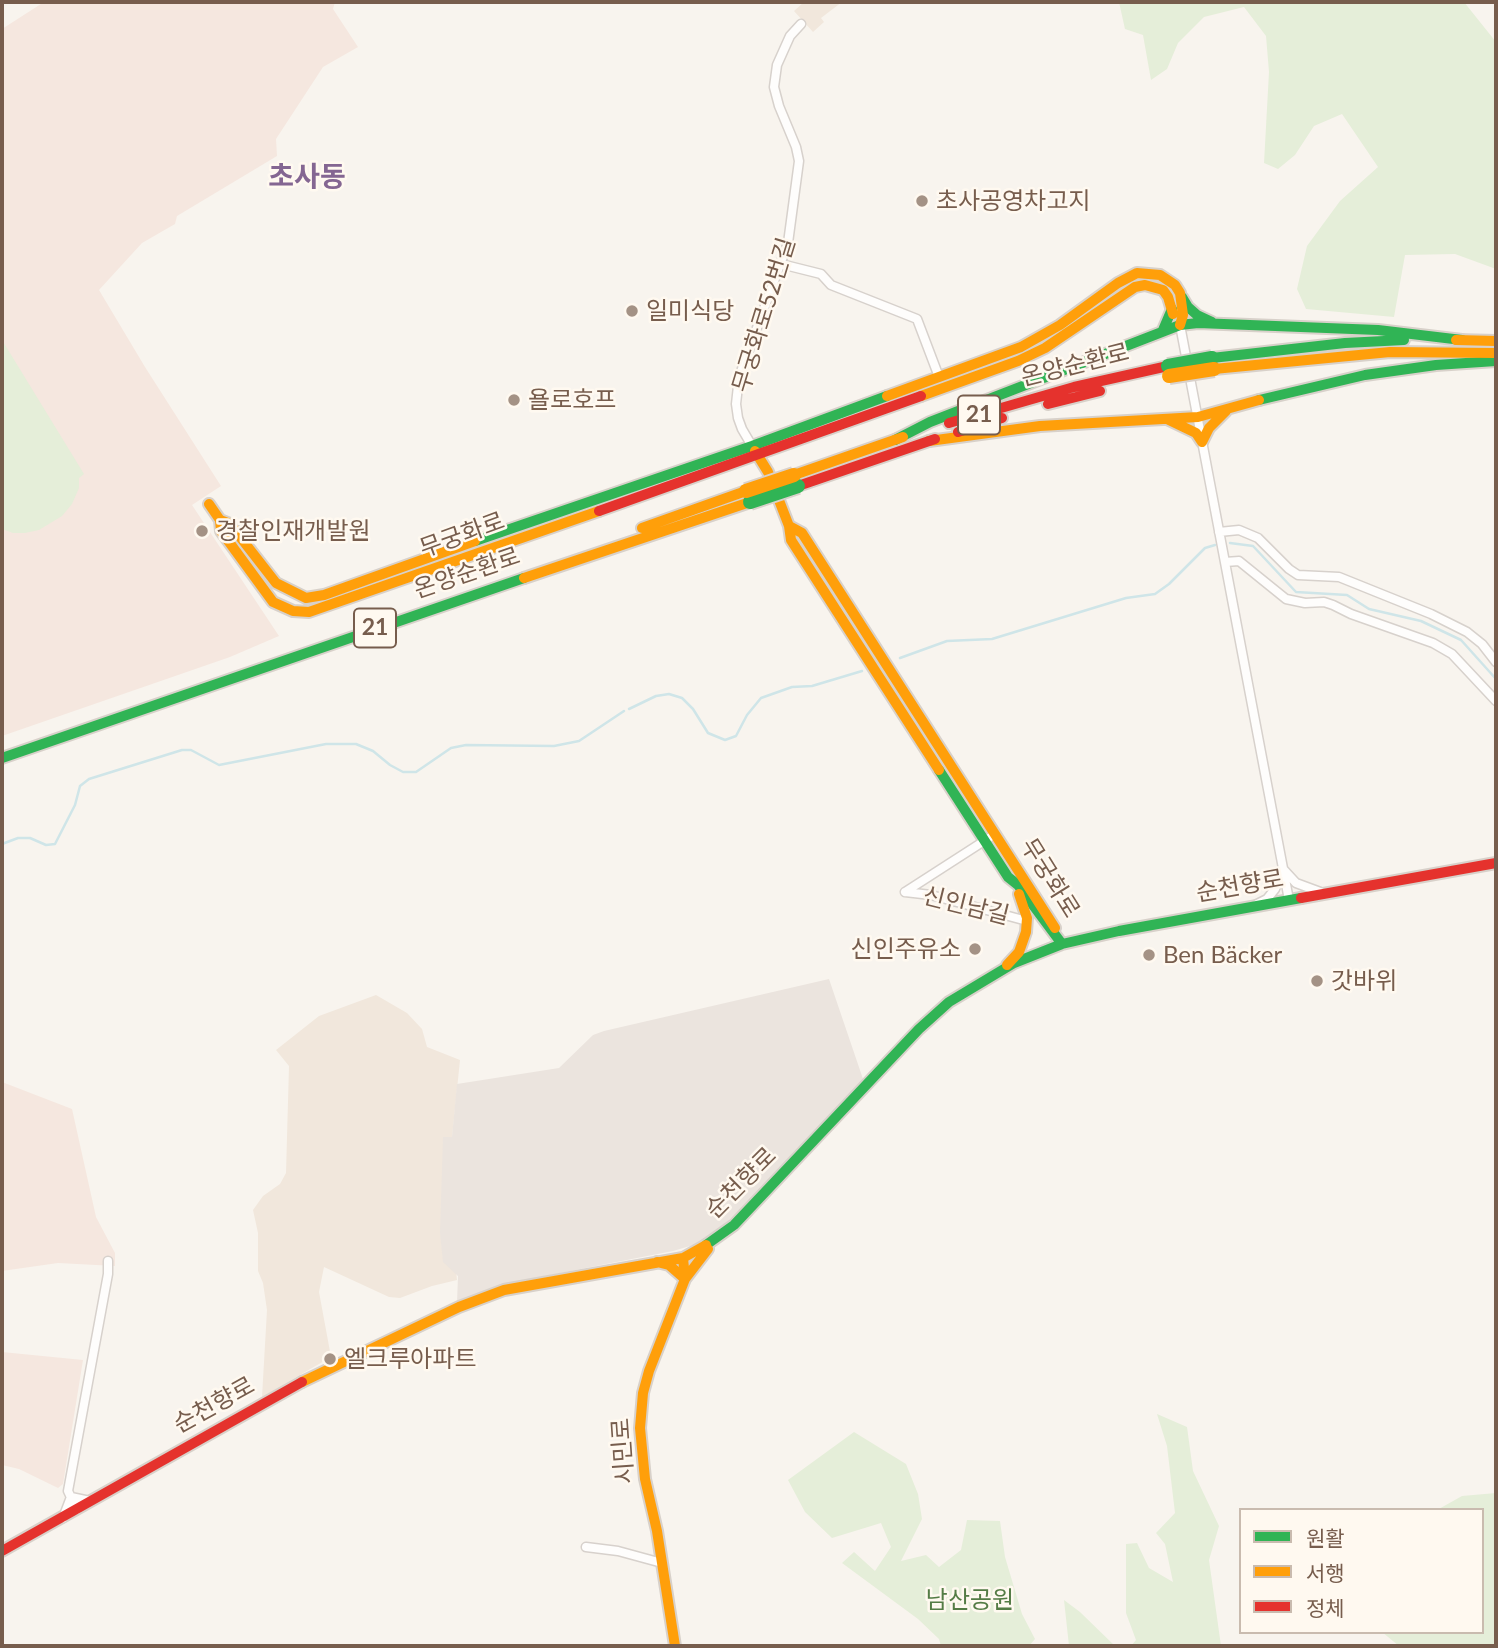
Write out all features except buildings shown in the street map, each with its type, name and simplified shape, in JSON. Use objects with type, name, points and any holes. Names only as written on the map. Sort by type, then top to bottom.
[{"type":"main road","points":[[755,451],[1021,347],[1040,338],[1137,273],[1167,278],[1194,313],[1214,324]]},
{"type":"main road","points":[[755,451],[1018,361],[1069,333],[1135,287],[1145,285],[1163,290],[1180,325]]},
{"type":"main road","points":[[1180,293],[1183,315],[1180,325]]},
{"type":"main road","points":[[1163,330],[1172,309]]},
{"type":"main road","points":[[895,440],[930,422],[1180,325],[1378,330],[1462,340]]},
{"type":"main road","name":"21","points":[[1169,371],[1345,342],[1496,341]]},
{"type":"main road","name":"21","points":[[1213,364],[1390,352],[1496,353]]},
{"type":"main road","points":[[929,441],[1040,426],[1198,417],[1365,375],[1436,365],[1496,361]]},
{"type":"main road","name":"온양순환로","points":[[796,481],[895,440],[1055,392],[1169,371]]},
{"type":"main road","name":"온양순환로","points":[[796,481],[1043,405],[1169,371]]},
{"type":"main road","points":[[1167,419],[1196,433],[1202,442],[1209,428],[1230,408]]},
{"type":"main road","name":"무궁화로","points":[[209,504],[220,520],[220,531],[273,602],[293,611],[309,612],[755,451],[768,472],[789,526],[791,540],[990,837],[1054,924],[1062,944]]},
{"type":"main road","name":"21","points":[[748,497],[796,481]]},
{"type":"main road","name":"온양순환로","points":[[2,748],[748,497]]},
{"type":"main road","name":"온양순환로","points":[[2,758],[748,497]]},
{"type":"main road","name":"무궁화로","points":[[990,837],[1008,877],[1018,885],[1062,944]]},
{"type":"main road","name":"순천향로","points":[[2,1552],[63,1518],[74,1504],[93,1501],[299,1384],[459,1307],[503,1290],[683,1258],[714,1241],[734,1225],[919,1029],[949,1002],[1001,971],[1062,944],[1496,863]]},
{"type":"main road","points":[[1001,971],[1023,944],[1027,921],[1023,901],[1008,877]]},
{"type":"main road","points":[[656,1261],[669,1265],[685,1279],[714,1241]]},
{"type":"main road","name":"시민로","points":[[675,1646],[645,1479],[640,1428],[643,1394],[649,1371],[685,1279],[683,1258]]},
{"type":"street","name":"무궁화로52번길","points":[[755,451],[741,429],[736,404],[739,377],[788,243],[799,161],[774,87],[777,65],[790,36],[801,23]]},
{"type":"street","points":[[780,264],[821,274],[831,285],[917,318],[939,377]]},
{"type":"street","points":[[1180,325],[1289,900]]},
{"type":"street","points":[[1219,532],[1239,530],[1258,538],[1298,575],[1339,576],[1432,614],[1467,632],[1482,644],[1496,662]]},
{"type":"street","points":[[1225,562],[1239,561],[1286,599],[1304,603],[1334,604],[1351,614],[1433,642],[1452,654],[1496,701]]},
{"type":"street","name":"신인남길","points":[[990,837],[905,892],[931,895],[1027,921]]},
{"type":"street","points":[[1283,868],[1296,883],[1326,894]]},
{"type":"street","points":[[1251,907],[1267,899],[1275,889],[1283,868]]},
{"type":"street","points":[[74,1504],[68,1491],[108,1274],[108,1261]]},
{"type":"street","points":[[586,1547],[618,1551],[662,1563]]},
{"type":"shaded area","points":[[44,2],[335,2],[333,9],[358,47],[323,67],[276,139],[277,156],[177,216],[175,224],[142,243],[99,290],[221,486],[192,505],[279,636],[230,657],[2,736],[2,29]]},
{"type":"shaded area","points":[[804,2],[842,2],[821,18],[824,22],[813,32],[794,11]]},
{"type":"shaded area","points":[[829,979],[863,1079],[823,1125],[715,1233],[697,1244],[673,1251],[514,1282],[457,1303],[458,1276],[443,1262],[440,1233],[443,1137],[452,1137],[457,1084],[559,1068],[593,1035],[604,1031]]},
{"type":"shaded area","points":[[376,995],[407,1013],[422,1029],[427,1047],[460,1060],[452,1138],[443,1137],[457,1280],[400,1298],[389,1297],[324,1267],[319,1292],[331,1357],[262,1397],[267,1310],[263,1283],[258,1271],[258,1233],[253,1210],[263,1196],[280,1184],[286,1173],[289,1066],[276,1050],[319,1016]]},
{"type":"shaded area","points":[[2,1082],[72,1109],[96,1217],[115,1253],[115,1266],[58,1263],[2,1271]]},
{"type":"shaded area","points":[[2,1352],[83,1360],[63,1484],[58,1488],[19,1469],[2,1465]]},
{"type":"green space","points":[[1119,2],[1464,2],[1496,42],[1496,269],[1455,254],[1405,255],[1394,317],[1306,309],[1297,289],[1307,246],[1340,201],[1378,167],[1342,114],[1314,126],[1295,155],[1278,169],[1264,163],[1269,72],[1266,36],[1244,7],[1204,17],[1178,43],[1167,69],[1151,80],[1143,35],[1125,29]]},
{"type":"green space","points":[[2,340],[84,474],[79,478],[79,488],[72,504],[62,516],[39,530],[25,533],[2,529]]},
{"type":"green space","points":[[1157,1414],[1187,1427],[1193,1471],[1219,1526],[1209,1560],[1221,1646],[1131,1646],[1136,1640],[1126,1613],[1126,1544],[1137,1543],[1149,1568],[1173,1582],[1165,1544],[1156,1533],[1175,1513],[1167,1446]]},
{"type":"green space","name":"남산공원","points":[[854,1432],[906,1464],[918,1494],[922,1519],[901,1561],[926,1555],[939,1567],[961,1550],[967,1520],[1000,1521],[1005,1557],[1022,1614],[1035,1639],[1029,1646],[941,1646],[939,1639],[918,1619],[842,1563],[854,1552],[875,1571],[891,1547],[881,1523],[832,1538],[805,1512],[788,1480]]},
{"type":"green space","points":[[1496,1493],[1496,1646],[1399,1646],[1384,1634],[1484,1634],[1484,1508],[1441,1508],[1462,1496]]},
{"type":"green space","name":"남산공원","points":[[1064,1600],[1080,1612],[1115,1646],[1069,1646]]},
{"type":"waterway","points":[[1230,543],[1253,546],[1296,592],[1347,595],[1369,609],[1421,621],[1461,640],[1496,679]]},
{"type":"waterway","points":[[900,658],[947,641],[992,639],[1126,598],[1155,594],[1169,584],[1205,548],[1215,545]]},
{"type":"waterway","points":[[629,709],[656,696],[669,694],[682,698],[693,709],[708,733],[725,740],[736,736],[747,715],[761,698],[792,687],[812,686],[862,671]]},
{"type":"waterway","points":[[2,844],[18,838],[30,838],[46,845],[55,844],[75,805],[80,786],[89,779],[182,750],[191,750],[219,765],[326,744],[356,744],[373,751],[403,772],[416,772],[451,748],[466,745],[554,746],[579,741],[624,711]]},
{"type":"traffic: fast","points":[[1182,297],[1197,315],[1212,322]]},
{"type":"traffic: fast","points":[[1163,330],[1172,309]]},
{"type":"traffic: fast","points":[[895,440],[930,422],[1180,325],[1198,323],[1378,330],[1462,340]]},
{"type":"traffic: fast","points":[[1212,358],[1345,343],[1404,340]]},
{"type":"traffic: fast","points":[[1168,366],[1212,358]]},
{"type":"traffic: fast","points":[[1259,400],[1365,375],[1436,365],[1496,361]]},
{"type":"traffic: fast","points":[[475,541],[752,446],[887,396]]},
{"type":"traffic: fast","points":[[750,502],[798,486]]},
{"type":"traffic: fast","points":[[2,758],[524,578]]},
{"type":"traffic: fast","points":[[939,770],[1008,877],[1018,885],[1062,944]]},
{"type":"traffic: fast","points":[[706,1245],[734,1225],[919,1029],[949,1002],[1014,963],[1062,944],[1119,931],[1301,898]]},
{"type":"traffic: slow","points":[[887,396],[1021,347],[1060,325],[1118,283],[1137,273],[1160,275],[1175,285],[1180,293],[1183,315],[1180,325]]},
{"type":"traffic: slow","points":[[921,396],[1018,361],[1045,348],[1135,287],[1145,285],[1163,290],[1173,314]]},
{"type":"traffic: slow","points":[[1456,340],[1496,341]]},
{"type":"traffic: slow","points":[[1214,369],[1390,352],[1495,353]]},
{"type":"traffic: slow","points":[[1169,376],[1214,369]]},
{"type":"traffic: slow","points":[[929,441],[1040,426],[1198,417],[1259,400]]},
{"type":"traffic: slow","points":[[1169,420],[1196,433],[1202,442],[1209,428],[1226,411]]},
{"type":"traffic: slow","points":[[794,475],[903,437]]},
{"type":"traffic: slow","points":[[755,451],[768,472],[789,526],[791,540],[939,770]]},
{"type":"traffic: slow","points":[[746,491],[794,475]]},
{"type":"traffic: slow","points":[[642,528],[746,491]]},
{"type":"traffic: slow","points":[[524,578],[750,502]]},
{"type":"traffic: slow","points":[[209,504],[220,520],[221,531],[273,602],[293,611],[309,612],[599,511]]},
{"type":"traffic: slow","points":[[220,520],[230,524],[276,583],[306,598],[324,595],[475,541]]},
{"type":"traffic: slow","points":[[789,526],[802,533],[1055,928]]},
{"type":"traffic: slow","points":[[1007,965],[1019,952],[1026,932],[1027,918],[1019,894]]},
{"type":"traffic: slow","points":[[302,1382],[459,1307],[504,1290],[683,1258],[706,1245]]},
{"type":"traffic: slow","points":[[657,1262],[669,1265],[685,1279],[708,1249]]},
{"type":"traffic: slow","points":[[675,1646],[657,1531],[645,1479],[640,1428],[643,1393],[649,1371],[685,1279],[683,1258]]},
{"type":"traffic: jam","points":[[949,423],[1074,387],[1168,366]]},
{"type":"traffic: jam","points":[[1048,404],[1100,391]]},
{"type":"traffic: jam","points":[[599,511],[921,396]]},
{"type":"traffic: jam","points":[[958,432],[1002,418]]},
{"type":"traffic: jam","points":[[798,486],[935,439]]},
{"type":"traffic: jam","points":[[1301,898],[1496,863]]},
{"type":"traffic: jam","points":[[2,1551],[302,1382]]},
{"type":"place","name":"초사공영차고지","points":[[922,201]]},
{"type":"place","name":"일미식당","points":[[632,311]]},
{"type":"place","name":"욜로호프","points":[[514,400]]},
{"type":"place","name":"경찰인재개발원","points":[[202,531]]},
{"type":"place","name":"신인주유소","points":[[975,949]]},
{"type":"place","name":"Ben Bäcker","points":[[1149,955]]},
{"type":"place","name":"갓바위","points":[[1317,981]]},
{"type":"place","name":"엘크루아파트","points":[[330,1359]]},
{"type":"district","name":"초사동","points":[[307,177]]}]
